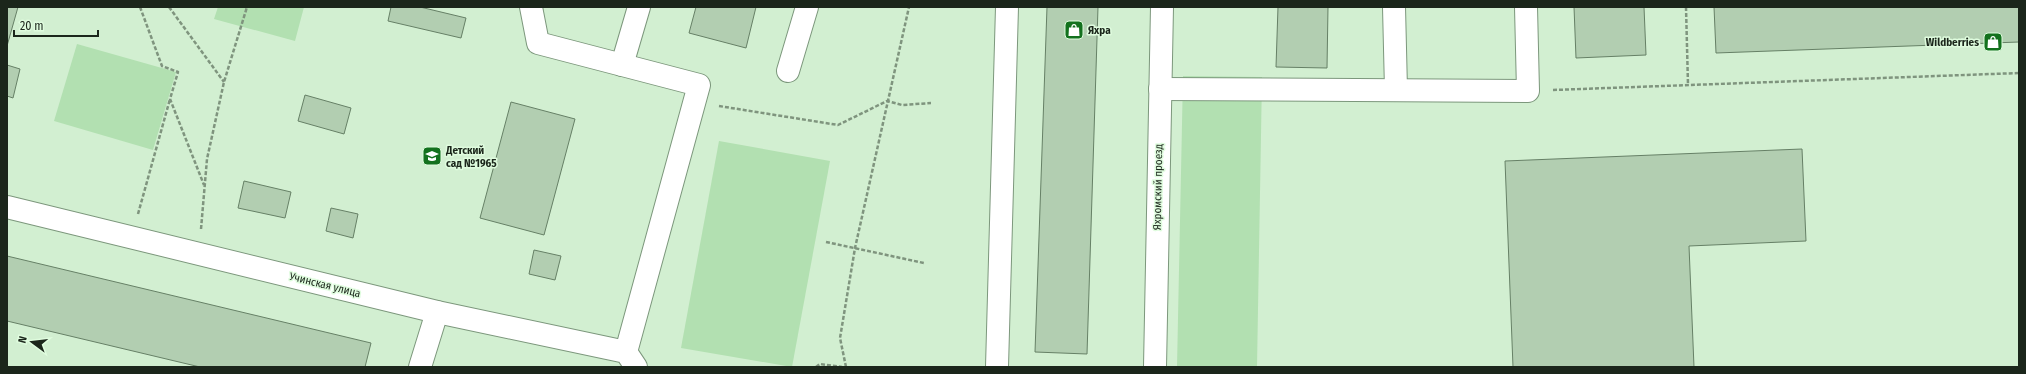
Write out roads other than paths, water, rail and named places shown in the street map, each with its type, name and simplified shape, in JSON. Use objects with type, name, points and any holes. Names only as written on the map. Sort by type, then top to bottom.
[{"type":"street","points":[[531,7],[538,43],[699,84],[631,360]]},
{"type":"street","points":[[622,65],[639,7]]},
{"type":"street","points":[[788,71],[807,7]]},
{"type":"street","points":[[997,367],[1007,7]]},
{"type":"street","name":"Яхромский проезд","points":[[1155,367],[1162,7]]},
{"type":"street","points":[[1394,7],[1396,90]]},
{"type":"street","points":[[1160,89],[1528,91],[1526,7]]},
{"type":"street","name":"Учинская улица","points":[[7,207],[631,360]]},
{"type":"street","points":[[420,367],[437,312]]},
{"type":"place","name":"Яхра","points":[[1074,30]]},
{"type":"place","name":"Wildberries","points":[[1993,42]]},
{"type":"place","name":"Детский сад №1965","points":[[432,156]]}]
